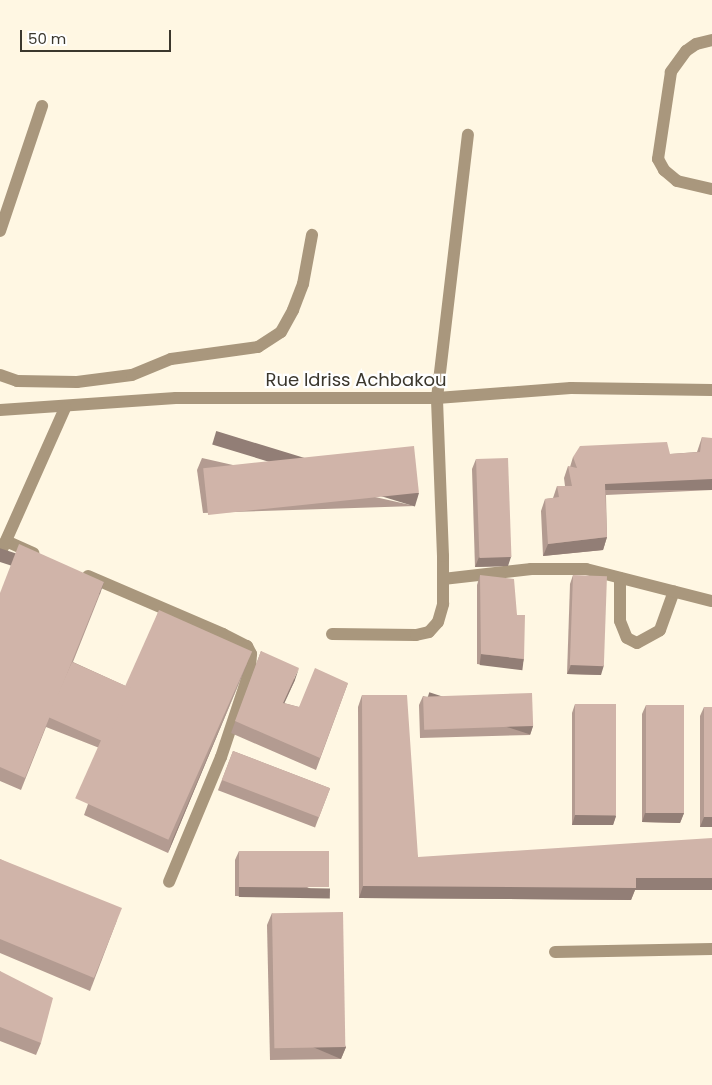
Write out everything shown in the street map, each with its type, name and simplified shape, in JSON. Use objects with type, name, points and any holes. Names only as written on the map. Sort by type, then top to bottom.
[{"type":"street","points":[[712,40],[696,44],[686,51],[671,72],[658,158],[664,170],[677,181],[712,189]]},
{"type":"street","points":[[0,232],[42,106]]},
{"type":"street","points":[[332,634],[416,635],[429,632],[438,622],[441,613],[443,579],[437,398],[468,135]]},
{"type":"street","points":[[0,375],[18,381],[77,382],[132,375],[171,358],[258,347],[281,332],[293,310],[303,284],[312,235]]},
{"type":"street","name":"Rue Idriss Achbakou","points":[[0,410],[65,408],[176,398],[437,398],[571,388],[712,390]]},
{"type":"street","points":[[0,554],[65,408]]},
{"type":"street","points":[[6,541],[42,557]]},
{"type":"street","points":[[443,579],[531,569],[586,569],[712,601]]},
{"type":"street","points":[[78,572],[223,634],[247,646],[251,654],[250,670],[221,757],[169,882]]},
{"type":"street","points":[[620,578],[620,621],[627,638],[638,643],[660,630],[674,591]]},
{"type":"street","points":[[555,952],[712,949]]},
{"type":"building","points":[[702,437],[712,438],[712,479],[605,484],[607,537],[548,544],[545,499],[559,497],[557,486],[572,486],[568,466],[577,468],[573,457],[580,446],[667,442],[670,454],[700,452]]},
{"type":"building","points":[[414,446],[419,493],[208,515],[203,468]]},
{"type":"building","points":[[508,458],[511,557],[479,558],[476,459]]},
{"type":"building","points":[[19,544],[104,582],[25,778],[0,767],[0,593]]},
{"type":"building","points":[[480,575],[514,579],[517,615],[525,615],[524,659],[481,654]]},
{"type":"building","points":[[573,575],[607,576],[604,666],[570,665]]},
{"type":"building","points":[[159,610],[252,651],[168,840],[75,798]]},
{"type":"building","points":[[261,651],[299,668],[283,703],[299,707],[315,668],[348,683],[320,758],[235,721]]},
{"type":"building","points":[[72,662],[130,688],[106,743],[48,717]]},
{"type":"building","points":[[532,693],[533,726],[424,730],[423,697]]},
{"type":"building","points":[[362,695],[407,695],[418,857],[712,838],[712,878],[636,878],[636,888],[363,886]]},
{"type":"building","points":[[575,704],[616,704],[616,815],[575,815]]},
{"type":"building","points":[[646,705],[684,705],[684,813],[646,813]]},
{"type":"building","points":[[704,707],[712,707],[712,817],[704,817]]},
{"type":"building","points":[[233,751],[330,788],[319,817],[222,780]]},
{"type":"building","points":[[239,851],[329,851],[329,887],[239,887]]},
{"type":"building","points":[[0,859],[122,908],[94,978],[0,939]]},
{"type":"building","points":[[343,912],[345,1047],[274,1048],[272,913]]},
{"type":"building","points":[[0,971],[53,998],[41,1043],[0,1027]]}]
